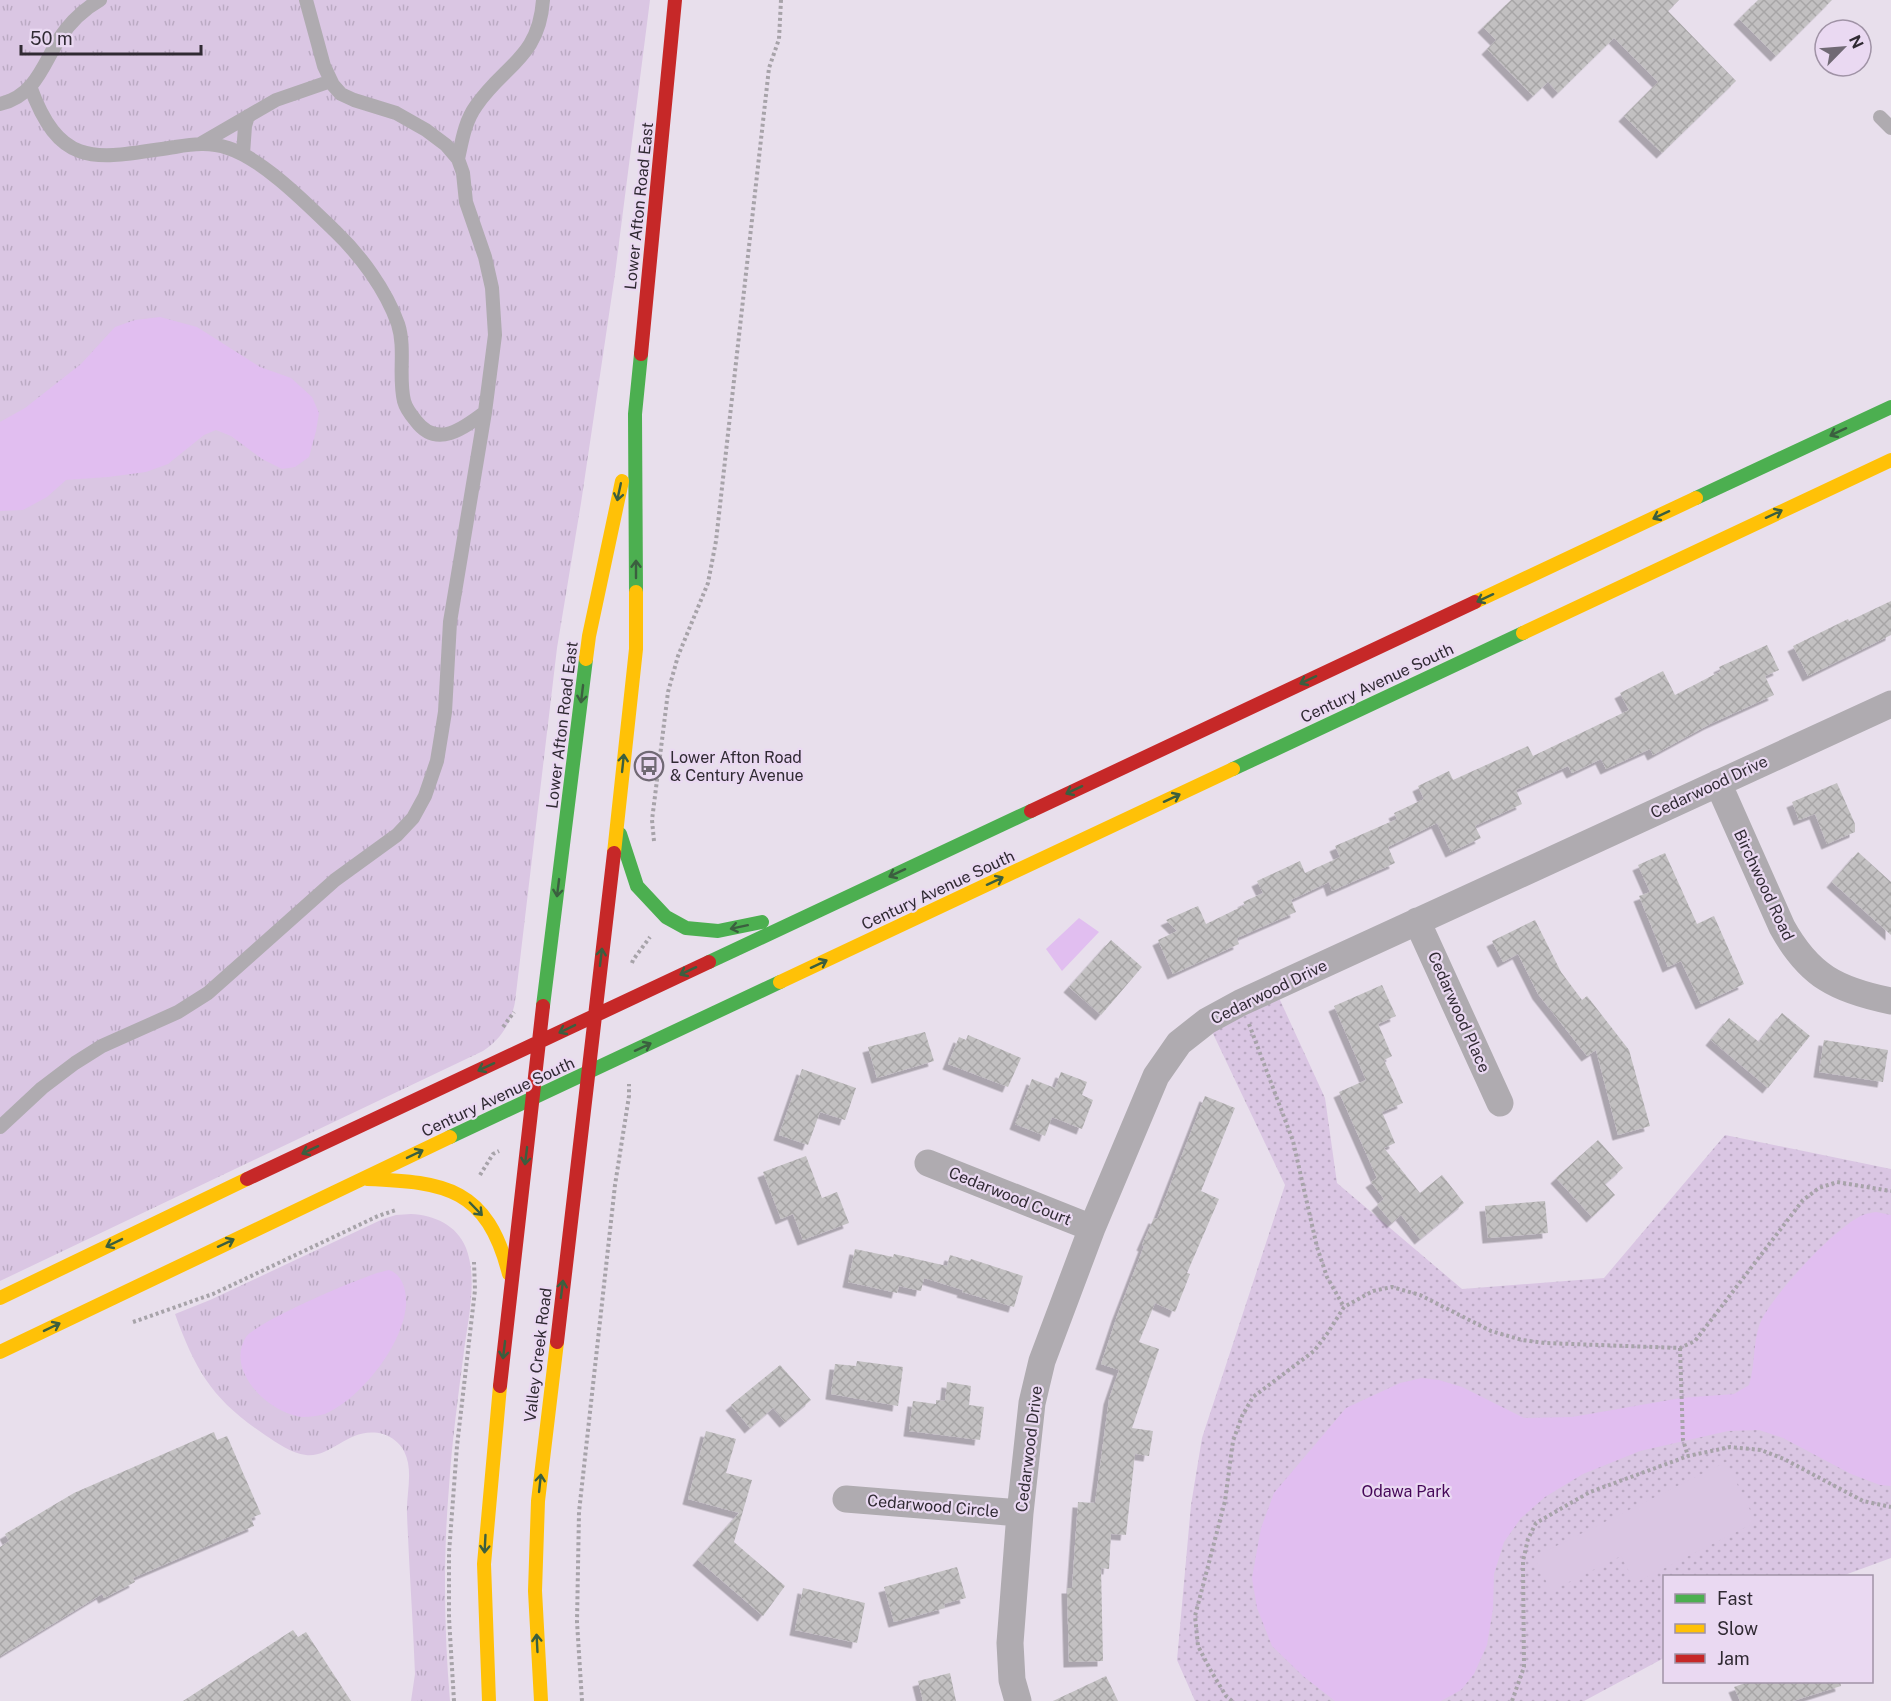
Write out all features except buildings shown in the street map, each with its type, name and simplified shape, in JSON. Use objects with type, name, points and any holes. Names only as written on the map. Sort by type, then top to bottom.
[{"type":"main road","name":"Lower Afton Road East","points":[[596,1015],[636,649],[635,414],[675,0]]},
{"type":"main road","name":"Century Avenue South","points":[[0,1298],[166,1217],[1891,407]]},
{"type":"main road","name":"Lower Afton Road East","points":[[539,1042],[589,636],[635,414]]},
{"type":"main road","name":"Century Avenue South","points":[[0,1352],[533,1098],[1891,460]]},
{"type":"main road","points":[[617,822],[637,886],[666,917],[686,928],[718,932],[817,911]]},
{"type":"main road","name":"Valley Creek Road","points":[[541,1701],[536,1591],[538,1501],[596,1015]]},
{"type":"main road","name":"Valley Creek Road","points":[[489,1701],[485,1620],[486,1538],[495,1429],[539,1042]]},
{"type":"main road","points":[[362,1179],[415,1181],[437,1185],[447,1188],[471,1203],[482,1214],[496,1236],[507,1266],[511,1286]]},
{"type":"street","name":"Cedarwood Drive","points":[[1018,1701],[1012,1680],[1010,1643],[1020,1513],[1032,1402],[1042,1361],[1092,1228],[1156,1076],[1179,1043],[1208,1021],[1240,1003],[1891,704]]},
{"type":"street","name":"Birchwood Road","points":[[1718,783],[1794,949],[1813,969],[1841,987],[1866,996],[1891,1001]]},
{"type":"street","name":"Cedarwood Place","points":[[1417,921],[1500,1103]]},
{"type":"street","name":"Cedarwood Court","points":[[928,1163],[1092,1228]]},
{"type":"street","name":"Cedarwood Circle","points":[[846,1499],[1020,1513]]},
{"type":"lane","points":[[0,104],[9,102],[38,78],[59,39],[76,18],[100,0]]},
{"type":"lane","points":[[0,1127],[42,1088],[75,1063],[102,1046],[178,1012],[208,993],[335,880],[397,835],[413,818],[425,796],[437,761],[445,712],[450,622],[485,412],[495,335],[492,288],[485,257],[466,202],[463,173],[458,159],[446,145],[426,130],[396,113],[341,94],[331,81],[324,66],[306,0]]},
{"type":"lane","points":[[458,159],[465,128],[475,107],[521,58],[536,37],[542,15],[543,0]]},
{"type":"lane","points":[[200,144],[276,100],[331,81]]},
{"type":"lane","points":[[30,86],[40,113],[53,132],[69,148],[105,157],[212,144],[230,148],[254,159],[352,247],[389,302],[400,336],[404,400],[408,411],[420,426],[432,434],[449,435],[466,427],[485,412]]},
{"type":"lane","points":[[243,154],[248,116]]},
{"type":"lane","points":[[1880,117],[1891,128]]},
{"type":"path","points":[[655,851],[652,820],[668,692],[678,656],[708,583],[716,540],[770,68],[779,39],[781,0]]},
{"type":"path","points":[[631,998],[633,960],[666,917]]},
{"type":"path","points":[[1240,1003],[1293,1141],[1317,1247],[1327,1277],[1344,1307]]},
{"type":"path","points":[[582,1701],[577,1622],[579,1512],[615,1185],[630,1096],[629,1054]]},
{"type":"path","points":[[1232,1701],[1226,1696],[1198,1646],[1195,1616],[1225,1501],[1233,1441],[1242,1416],[1253,1397],[1314,1351],[1344,1307],[1373,1291],[1392,1287],[1420,1294],[1491,1331],[1522,1340],[1545,1343],[1680,1348],[1695,1341],[1803,1200],[1819,1188],[1837,1182],[1891,1191]]},
{"type":"path","points":[[126,1324],[192,1302],[378,1216],[400,1209]]},
{"type":"path","points":[[454,1701],[449,1618],[449,1553],[457,1446],[475,1290],[473,1255]]},
{"type":"path","points":[[1680,1348],[1683,1440],[1688,1456]]},
{"type":"path","points":[[1512,1701],[1524,1667],[1523,1561],[1528,1539],[1536,1523],[1590,1492],[1688,1456],[1730,1447],[1761,1450],[1784,1459],[1863,1501],[1891,1507]]},
{"type":"green space","points":[[0,0],[650,0],[615,274],[557,648],[515,1002],[508,1024],[500,1036],[483,1051],[0,1281]]},
{"type":"green space","name":"Odawa Park","points":[[1274,987],[1325,1098],[1337,1183],[1462,1289],[1604,1278],[1725,1135],[1891,1169],[1891,1558],[1845,1575],[1663,1575],[1663,1659],[1584,1701],[1195,1701],[1177,1660],[1191,1505],[1202,1438],[1285,1185],[1207,1021]]},
{"type":"green space","points":[[411,1214],[428,1216],[451,1227],[462,1240],[470,1260],[471,1299],[453,1436],[447,1514],[445,1594],[450,1701],[411,1701],[415,1674],[407,1514],[409,1466],[402,1448],[390,1437],[371,1432],[351,1437],[315,1455],[300,1454],[279,1444],[247,1422],[219,1397],[199,1369],[175,1314],[210,1300],[383,1219]]},
{"type":"green space","points":[[1726,1462],[1756,1522],[1635,1583],[1621,1556],[1551,1591],[1534,1557]]},
{"type":"shaded area","points":[[160,317],[197,327],[260,367],[291,378],[312,397],[319,413],[309,457],[295,467],[282,469],[262,459],[231,436],[216,430],[204,435],[168,464],[146,472],[66,480],[47,497],[23,510],[0,511],[0,422],[25,408],[81,364],[115,327],[135,320]]},
{"type":"shaded area","points":[[1079,918],[1099,932],[1062,971],[1046,949]]},
{"type":"shaded area","points":[[1876,1212],[1891,1215],[1891,1486],[1880,1485],[1851,1474],[1783,1438],[1759,1430],[1728,1431],[1640,1451],[1583,1474],[1545,1497],[1521,1518],[1504,1542],[1494,1574],[1493,1609],[1487,1645],[1474,1674],[1461,1690],[1441,1701],[1335,1701],[1303,1676],[1272,1646],[1257,1608],[1252,1578],[1261,1528],[1274,1493],[1346,1408],[1400,1383],[1422,1378],[1462,1387],[1524,1418],[1572,1417],[1681,1398],[1734,1394],[1749,1385],[1759,1326],[1775,1299],[1804,1264],[1837,1233],[1863,1215]]},
{"type":"shaded area","points":[[389,1270],[400,1278],[405,1291],[406,1308],[402,1326],[383,1362],[355,1394],[325,1414],[303,1417],[284,1411],[260,1396],[247,1379],[240,1358],[242,1344],[246,1337],[254,1330],[313,1299]]},
{"type":"traffic: fast","points":[[636,592],[635,414],[641,354]]},
{"type":"traffic: fast","points":[[1696,498],[1891,407]]},
{"type":"traffic: fast","points":[[1233,769],[1523,633]]},
{"type":"traffic: fast","points":[[543,1006],[586,659]]},
{"type":"traffic: fast","points":[[709,962],[1031,811]]},
{"type":"traffic: fast","points":[[620,834],[637,886],[666,917],[686,928],[718,931],[762,922]]},
{"type":"traffic: fast","points":[[450,1137],[780,982]]},
{"type":"traffic: slow","points":[[1523,633],[1891,460]]},
{"type":"traffic: slow","points":[[586,659],[622,481]]},
{"type":"traffic: slow","points":[[1475,602],[1696,498]]},
{"type":"traffic: slow","points":[[614,853],[636,649],[636,592]]},
{"type":"traffic: slow","points":[[780,982],[1233,769]]},
{"type":"traffic: slow","points":[[0,1352],[450,1137]]},
{"type":"traffic: slow","points":[[0,1298],[247,1179]]},
{"type":"traffic: slow","points":[[367,1179],[419,1183],[459,1195],[475,1207],[489,1223],[500,1245],[509,1274]]},
{"type":"traffic: slow","points":[[541,1701],[535,1591],[538,1501],[557,1342]]},
{"type":"traffic: slow","points":[[489,1701],[484,1564],[500,1386]]},
{"type":"traffic: jam","points":[[641,354],[675,0]]},
{"type":"traffic: jam","points":[[1031,811],[1475,602]]},
{"type":"traffic: jam","points":[[557,1342],[614,853]]},
{"type":"traffic: jam","points":[[247,1179],[709,962]]},
{"type":"traffic: jam","points":[[500,1386],[543,1006]]},
{"type":"place","name":"Lower Afton Road & Century Avenue","points":[[649,766]]}]
